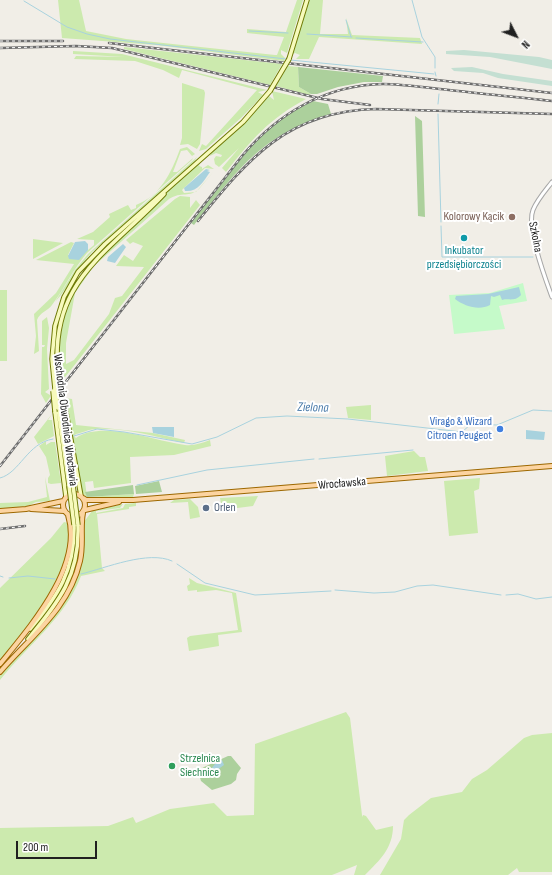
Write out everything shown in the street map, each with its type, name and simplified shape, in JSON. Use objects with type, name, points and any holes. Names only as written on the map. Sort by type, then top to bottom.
[{"type":"main road","name":"Wschodnia Obwodnica Wrocławia","points":[[71,486],[53,379],[52,350],[54,331],[60,307],[73,281],[97,251],[243,122],[270,91],[289,59],[307,0]]},
{"type":"main road","name":"Wschodnia Obwodnica Wrocławia","points":[[0,672],[55,606],[66,588],[78,552],[63,402],[58,384],[56,354],[58,333],[65,307],[74,288],[93,262],[172,186]]},
{"type":"main road","points":[[54,390],[55,412],[65,499],[64,511]]},
{"type":"main road","points":[[26,642],[64,601],[75,579],[82,550],[84,511],[86,506],[82,497],[63,402]]},
{"type":"main road","name":"Wrocławska","points":[[125,501],[552,466]]},
{"type":"main road","points":[[26,509],[65,499],[73,494],[86,500],[125,501]]},
{"type":"main road","points":[[0,511],[26,509],[64,511],[68,515],[76,516],[84,511],[125,501]]},
{"type":"main road","points":[[15,646],[53,594],[62,574],[70,544],[68,515]]},
{"type":"main road","name":"Wschodnia Obwodnica Wrocławia","points":[[0,664],[46,611],[59,591],[72,557],[76,525]]},
{"type":"street","name":"Szkolna","points":[[552,182],[534,208],[531,223],[544,274],[552,297]]},
{"type":"green space","points":[[58,0],[79,0],[86,31],[126,39],[277,55],[284,37],[247,33],[247,29],[286,32],[297,0],[303,0],[287,53],[281,50],[281,54],[285,58],[284,61],[156,45],[62,38]]},
{"type":"green space","points":[[309,0],[323,0],[320,34],[348,34],[346,18],[352,35],[420,38],[422,44],[319,37],[309,59],[296,59],[300,55],[295,53],[293,54]]},
{"type":"green space","points":[[124,47],[282,64],[270,85],[124,49]]},
{"type":"green space","points":[[464,50],[539,57],[552,60],[552,69],[490,57],[446,54],[446,51]]},
{"type":"green space","points":[[73,51],[122,54],[267,90],[258,92],[263,95],[242,117],[206,149],[199,151],[202,144],[206,146],[257,90],[182,70],[179,78],[163,70],[135,61],[74,59],[76,56],[125,57],[73,54]]},
{"type":"green space","points":[[288,66],[298,67],[299,87],[311,94],[309,95],[276,86]]},
{"type":"green space","points":[[298,67],[383,76],[382,82],[364,82],[338,87],[317,94],[311,94],[299,87]]},
{"type":"green space","points":[[472,67],[503,74],[552,81],[552,86],[498,78],[483,73],[454,71],[451,68]]},
{"type":"green space","points":[[182,83],[204,90],[205,93],[200,144],[197,149],[188,144],[180,145],[182,138]]},
{"type":"green space","points":[[272,91],[306,99],[271,122],[244,149],[226,172],[222,168],[239,148],[219,167],[215,164],[214,159],[216,156],[221,157],[222,155],[216,153],[210,156],[211,153],[234,133],[269,96],[274,100]]},
{"type":"green space","points":[[313,101],[328,104],[331,114],[306,123],[268,144],[252,157],[238,172],[194,225],[191,223],[254,143],[283,118]]},
{"type":"green space","points":[[415,116],[422,121],[425,217],[418,216]]},
{"type":"green space","points":[[187,147],[195,154],[192,156],[187,150],[181,151],[173,172],[177,172],[193,158],[192,160],[154,194],[169,175],[180,149]]},
{"type":"green space","points":[[197,157],[194,162],[92,252],[55,302],[75,270],[88,254]]},
{"type":"green space","points":[[200,164],[199,166],[202,167],[202,169],[208,165],[214,169],[205,168],[182,190],[184,193],[195,192],[177,195],[169,199],[94,266],[76,292],[79,285],[92,268],[177,182]]},
{"type":"green space","points":[[151,196],[87,253],[52,305],[38,317],[39,351],[34,354],[36,336],[34,314],[56,293],[74,264],[36,260],[71,242],[74,243],[68,255],[88,250],[94,245],[94,240],[77,239],[93,232],[110,217],[109,214],[128,205],[131,210],[136,208],[136,205],[145,201]]},
{"type":"green space","points":[[180,196],[190,197],[190,208],[196,200],[200,205],[62,381],[64,374],[61,375],[60,347],[63,324],[75,293],[66,343],[66,364],[74,360],[109,314],[115,298],[122,296],[144,267],[116,266],[124,255],[133,261],[143,246],[133,242],[130,244],[126,240]]},
{"type":"green space","points":[[33,239],[63,243],[33,259]]},
{"type":"green space","points":[[523,283],[527,301],[499,306],[505,329],[454,334],[449,295],[490,293]]},
{"type":"green space","points":[[0,290],[7,290],[7,361],[0,361]]},
{"type":"green space","points":[[47,317],[49,328],[47,349],[49,389],[45,392],[50,395],[50,397],[46,403],[41,394],[42,347],[45,345],[42,345],[42,321]]},
{"type":"green space","points":[[65,398],[72,399],[76,425],[153,433],[185,440],[184,443],[140,433],[106,429],[88,430],[76,434],[74,436],[76,438],[87,433],[114,431],[185,445],[195,445],[210,440],[211,446],[174,455],[130,457],[131,483],[94,488],[93,481],[85,482],[87,497],[134,494],[133,497],[86,498],[80,489],[66,404],[70,402]]},
{"type":"green space","points":[[371,405],[371,420],[348,418],[346,407]]},
{"type":"green space","points":[[52,414],[48,420],[52,420],[54,436],[38,444],[34,437]]},
{"type":"green space","points":[[46,441],[46,445],[51,442],[55,442],[61,483],[48,483],[48,478],[50,475],[46,457],[39,446]]},
{"type":"green space","points":[[414,451],[420,457],[425,457],[428,471],[387,476],[385,456]]},
{"type":"green space","points":[[45,477],[50,501],[36,502],[28,506],[0,509],[0,503],[28,502],[47,497]]},
{"type":"green space","points":[[480,478],[479,489],[474,491],[478,533],[449,536],[444,481]]},
{"type":"green space","points":[[159,481],[162,492],[136,494],[135,486]]},
{"type":"green space","points":[[133,485],[134,494],[87,497],[85,492]]},
{"type":"green space","points":[[258,496],[253,506],[222,510],[220,498]]},
{"type":"green space","points":[[190,499],[198,507],[200,517],[190,519],[188,502],[170,503],[174,500]]},
{"type":"green space","points":[[136,503],[136,506],[129,507],[129,509],[97,514],[102,568],[105,571],[81,576],[66,605],[56,618],[0,680],[0,676],[56,614],[69,594],[83,557],[84,522],[92,511],[123,504],[120,508],[96,511],[96,513],[123,508],[125,504]]},
{"type":"green space","points":[[64,522],[68,523],[68,543],[64,562],[57,580],[48,598],[37,614],[0,660],[0,588],[51,538]]},
{"type":"green space","points":[[189,578],[197,583],[236,593],[242,632],[218,635],[219,646],[189,651],[187,638],[190,636],[238,630],[232,593],[216,590],[197,592],[197,590],[188,591],[187,586],[190,584]]},
{"type":"green space","points":[[346,712],[350,718],[362,815],[363,817],[363,815],[366,816],[376,830],[393,826],[391,841],[385,853],[365,875],[354,875],[357,865],[332,875],[0,875],[0,828],[108,826],[133,817],[136,823],[170,809],[214,803],[227,816],[254,815],[255,744]]},
{"type":"green space","points":[[552,733],[552,872],[519,872],[517,868],[508,875],[380,875],[401,839],[404,820],[409,815],[431,798],[462,792],[472,779],[487,770],[524,738],[532,735]]},
{"type":"green space","points":[[228,756],[231,756],[241,768],[237,774],[236,780],[231,784],[212,790],[201,781],[198,771]]},
{"type":"water","points":[[206,169],[210,170],[207,171],[210,172],[200,186],[190,191],[185,191],[184,188]]},
{"type":"water","points":[[85,241],[88,244],[88,250],[79,260],[69,259],[68,256],[75,242]]},
{"type":"water","points":[[123,244],[126,247],[115,263],[107,261],[108,257]]},
{"type":"water","points":[[519,287],[521,295],[519,297],[502,300],[500,295],[494,297],[491,296],[490,305],[481,308],[463,304],[455,299],[456,296],[488,294]]},
{"type":"water","points":[[152,427],[174,427],[174,437],[153,433]]},
{"type":"water","points":[[526,430],[545,432],[544,440],[526,439]]},
{"type":"water","points":[[222,760],[224,765],[217,770],[220,774],[218,776],[203,776],[205,768],[211,769],[215,764]]},
{"type":"waterway","points":[[412,0],[422,37],[435,57],[435,68]]},
{"type":"waterway","points":[[24,1],[67,27],[87,34],[110,39],[286,59]]},
{"type":"waterway","points":[[346,20],[351,37]]},
{"type":"waterway","points":[[249,31],[288,33]]},
{"type":"waterway","points":[[307,34],[352,37]]},
{"type":"waterway","points":[[356,38],[423,42]]},
{"type":"waterway","points":[[290,60],[434,74]]},
{"type":"waterway","points":[[435,72],[436,76]]},
{"type":"waterway","points":[[438,104],[439,94]]},
{"type":"waterway","points":[[438,114],[441,222]]},
{"type":"waterway","points":[[441,226],[442,257],[533,257]]},
{"type":"waterway","name":"Zielona","points":[[74,436],[97,429],[124,432],[192,444],[217,437],[256,418],[287,416],[348,419],[462,432],[471,424],[497,425],[533,410],[552,411]]},
{"type":"waterway","name":"Zielona","points":[[0,478],[13,470],[37,446],[53,439]]},
{"type":"waterway","points":[[319,459],[413,450]]},
{"type":"waterway","points":[[137,485],[207,470],[314,459]]},
{"type":"waterway","points":[[81,574],[114,564],[139,559],[162,558],[172,561]]},
{"type":"waterway","points":[[177,564],[205,583],[255,595],[331,591]]},
{"type":"waterway","points":[[9,578],[28,576],[55,579]]},
{"type":"waterway","points":[[335,590],[374,593],[395,592],[417,586],[433,585],[501,595]]},
{"type":"waterway","points":[[506,595],[518,594],[536,599],[552,597]]},
{"type":"railway","points":[[0,41],[63,41]]},
{"type":"railway","points":[[109,43],[552,93]]},
{"type":"railway","points":[[0,48],[76,46],[112,48],[322,99],[370,105]]},
{"type":"railway","points":[[0,466],[242,156],[271,127],[287,115],[305,104],[323,96],[342,90],[383,84],[408,85],[552,101]]},
{"type":"railway","points":[[198,221],[235,177],[254,158],[273,142],[294,129],[318,118],[345,112],[376,109],[552,114]]},
{"type":"railway","points":[[0,529],[25,526]]},
{"type":"place","name":"Kolorowy Kącik","points":[[512,217]]},
{"type":"place","name":"Inkubator przedsiębiorczości","points":[[464,238]]},
{"type":"place","name":"Virago & Wizard Citroen Peugeot","points":[[500,429]]},
{"type":"place","name":"Orlen","points":[[206,508]]},
{"type":"place","name":"Strzelnica Siechnice","points":[[172,766]]}]
